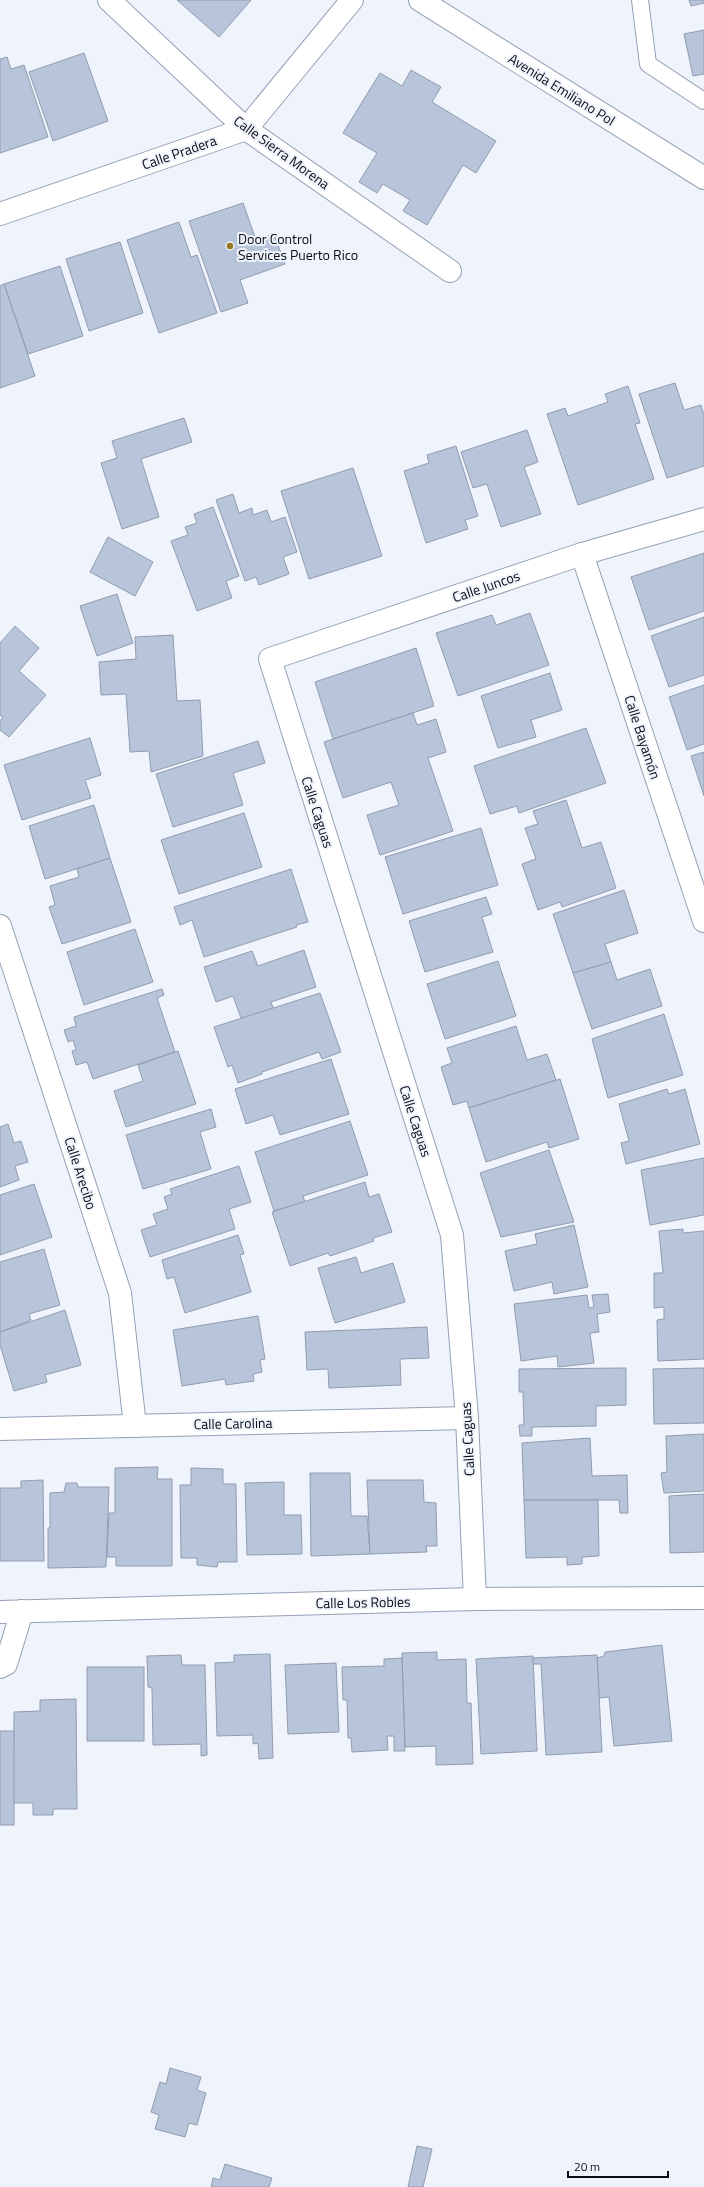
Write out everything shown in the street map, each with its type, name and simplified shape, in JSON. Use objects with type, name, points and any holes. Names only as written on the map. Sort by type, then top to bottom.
[{"type":"street","name":"Calle Sierra Morena","points":[[109,0],[246,129],[450,271]]},
{"type":"street","points":[[246,129],[352,0]]},
{"type":"street","name":"Avenida Emiliano Pol","points":[[420,0],[704,178]]},
{"type":"street","name":"Calle Pradera","points":[[0,214],[246,129]]},
{"type":"street","name":"Calle Juncos","points":[[270,659],[582,554],[704,519]]},
{"type":"street","name":"Calle Bayamón","points":[[582,554],[704,921]]},
{"type":"street","name":"Calle Caguas","points":[[270,659],[452,1235],[467,1418],[475,1599]]},
{"type":"street","name":"Calle Arecibo","points":[[0,926],[120,1293],[135,1426]]},
{"type":"street","name":"Calle Carolina","points":[[0,1429],[467,1418]]},
{"type":"street","name":"Calle Los Robles","points":[[0,1612],[475,1599],[704,1598]]},
{"type":"street","points":[[0,1666],[6,1664],[22,1611]]},
{"type":"lane","points":[[640,0],[648,64],[704,101]]},
{"type":"building","points":[[177,0],[251,0],[219,37]]},
{"type":"building","points":[[689,0],[704,0],[704,3],[691,6]]},
{"type":"building","points":[[704,30],[704,74],[693,76],[684,34]]},
{"type":"building","points":[[84,53],[108,121],[53,141],[29,72]]},
{"type":"building","points":[[7,57],[11,69],[24,65],[48,137],[0,153],[0,59]]},
{"type":"building","points":[[411,70],[441,87],[432,102],[496,141],[476,173],[463,165],[427,225],[403,211],[410,200],[383,184],[377,193],[359,182],[377,153],[343,133],[380,73],[402,86]]},
{"type":"building","points":[[243,203],[256,240],[274,234],[285,264],[240,280],[248,303],[221,312],[189,221]]},
{"type":"building","points":[[179,222],[191,257],[197,255],[217,313],[159,333],[127,240]]},
{"type":"building","points":[[120,242],[143,313],[89,331],[66,259]]},
{"type":"building","points":[[60,266],[83,336],[28,354],[4,284]]},
{"type":"building","points":[[4,284],[35,376],[0,388],[0,286]]},
{"type":"building","points":[[675,383],[684,410],[701,405],[704,415],[704,466],[667,478],[639,394]]},
{"type":"building","points":[[628,386],[640,423],[635,424],[654,479],[578,505],[547,414],[565,408],[568,416],[608,402],[605,394]]},
{"type":"building","points":[[184,418],[192,442],[141,459],[159,517],[122,529],[101,463],[117,458],[112,441]]},
{"type":"building","points":[[527,430],[538,462],[524,467],[541,514],[501,527],[487,484],[473,488],[461,452]]},
{"type":"building","points":[[456,446],[478,516],[465,520],[468,529],[426,543],[404,471],[429,463],[427,455]]},
{"type":"building","points":[[353,468],[382,556],[309,579],[281,491]]},
{"type":"building","points":[[233,494],[239,513],[252,508],[253,515],[267,510],[271,522],[285,517],[297,552],[283,557],[289,574],[259,585],[256,577],[245,581],[216,500]]},
{"type":"building","points":[[213,507],[239,576],[226,581],[232,598],[197,611],[171,541],[188,535],[185,527],[197,523],[194,514]]},
{"type":"building","points":[[108,537],[153,562],[135,596],[90,572]]},
{"type":"building","points":[[704,553],[704,611],[649,630],[631,577]]},
{"type":"building","points":[[117,594],[133,643],[97,656],[80,606]]},
{"type":"building","points":[[530,613],[549,665],[458,696],[436,633],[492,615],[496,625]]},
{"type":"building","points":[[704,617],[704,675],[669,687],[651,636]]},
{"type":"building","points":[[15,626],[39,648],[19,671],[46,695],[9,737],[0,730],[0,721],[3,717],[0,715],[0,643]]},
{"type":"building","points":[[173,635],[177,701],[200,700],[203,756],[151,772],[149,751],[130,752],[126,694],[101,695],[99,662],[136,659],[135,637]]},
{"type":"building","points":[[416,648],[434,706],[333,739],[315,682]]},
{"type":"building","points":[[550,673],[562,710],[531,720],[536,737],[498,748],[481,696]]},
{"type":"building","points":[[704,685],[704,744],[687,750],[669,697]]},
{"type":"building","points":[[413,713],[417,725],[436,719],[446,752],[428,758],[453,831],[380,855],[367,815],[399,805],[391,782],[343,798],[324,742]]},
{"type":"building","points":[[586,728],[606,783],[519,813],[517,806],[490,814],[474,766]]},
{"type":"building","points":[[90,738],[101,775],[85,780],[91,798],[22,820],[4,765]]},
{"type":"building","points":[[258,741],[265,763],[233,773],[243,805],[173,827],[156,774]]},
{"type":"building","points":[[704,752],[704,796],[691,756]]},
{"type":"building","points":[[566,800],[582,848],[601,842],[616,888],[562,907],[560,902],[538,910],[522,864],[536,859],[525,828],[538,824],[533,811]]},
{"type":"building","points":[[94,805],[110,858],[45,879],[29,826]]},
{"type":"building","points":[[244,813],[262,867],[179,894],[161,840]]},
{"type":"building","points":[[481,828],[498,885],[403,914],[385,857]]},
{"type":"building","points":[[110,858],[131,922],[62,944],[49,907],[55,905],[50,886],[79,877],[77,869]]},
{"type":"building","points":[[291,869],[308,922],[296,925],[297,927],[204,957],[192,920],[180,925],[174,907]]},
{"type":"building","points":[[624,890],[638,933],[605,944],[611,962],[573,973],[553,914]]},
{"type":"building","points":[[486,897],[492,914],[482,917],[493,952],[425,972],[409,921]]},
{"type":"building","points":[[135,929],[153,982],[84,1005],[67,952]]},
{"type":"building","points":[[304,950],[316,987],[271,1002],[274,1010],[241,1018],[233,996],[216,1002],[204,967],[252,951],[258,966]]},
{"type":"building","points":[[498,961],[516,1016],[445,1039],[427,984]]},
{"type":"building","points":[[611,962],[617,980],[650,969],[662,1006],[592,1029],[573,973]]},
{"type":"building","points":[[162,989],[164,995],[157,998],[175,1052],[93,1079],[87,1062],[76,1065],[72,1051],[76,1050],[73,1040],[68,1042],[64,1030],[76,1026],[74,1017]]},
{"type":"building","points":[[320,993],[341,1052],[322,1059],[319,1052],[262,1072],[262,1074],[238,1083],[232,1065],[228,1067],[214,1027]]},
{"type":"building","points":[[664,1014],[683,1075],[608,1098],[592,1039]]},
{"type":"building","points":[[516,1026],[527,1060],[547,1054],[556,1080],[469,1108],[467,1101],[453,1105],[441,1067],[452,1063],[447,1048]]},
{"type":"building","points":[[178,1051],[196,1104],[126,1127],[114,1091],[143,1081],[138,1065]]},
{"type":"building","points":[[331,1059],[349,1114],[280,1135],[273,1115],[246,1124],[235,1089]]},
{"type":"building","points":[[560,1079],[579,1139],[549,1148],[547,1142],[486,1162],[469,1108]]},
{"type":"building","points":[[667,1089],[669,1094],[685,1089],[700,1144],[626,1164],[621,1143],[629,1141],[619,1104]]},
{"type":"building","points":[[211,1109],[216,1127],[200,1132],[211,1169],[143,1189],[126,1135]]},
{"type":"building","points":[[350,1121],[368,1175],[303,1196],[305,1202],[274,1211],[255,1152]]},
{"type":"building","points":[[8,1124],[14,1143],[21,1141],[28,1162],[15,1166],[19,1180],[0,1187],[0,1127]]},
{"type":"building","points":[[549,1150],[574,1222],[501,1237],[480,1173]]},
{"type":"building","points":[[704,1158],[704,1215],[650,1225],[641,1170]]},
{"type":"building","points":[[239,1166],[251,1202],[229,1209],[235,1229],[150,1257],[141,1230],[157,1225],[153,1214],[168,1209],[164,1197],[172,1194],[170,1189]]},
{"type":"building","points":[[365,1182],[369,1197],[379,1194],[392,1232],[373,1238],[374,1241],[330,1256],[328,1253],[290,1266],[272,1212]]},
{"type":"building","points":[[34,1184],[52,1237],[0,1255],[0,1195]]},
{"type":"building","points":[[574,1225],[588,1287],[554,1294],[552,1282],[514,1291],[505,1251],[537,1244],[535,1234]]},
{"type":"building","points":[[683,1229],[683,1233],[704,1231],[704,1359],[658,1361],[657,1320],[664,1319],[664,1307],[654,1308],[654,1273],[663,1273],[659,1231]]},
{"type":"building","points":[[238,1235],[244,1254],[240,1255],[251,1292],[185,1313],[174,1277],[167,1279],[162,1260]]},
{"type":"building","points":[[44,1249],[60,1305],[29,1314],[31,1320],[0,1332],[0,1262]]},
{"type":"building","points":[[356,1257],[361,1273],[393,1263],[405,1302],[335,1323],[318,1268]]},
{"type":"building","points":[[608,1294],[610,1312],[597,1314],[599,1332],[590,1333],[594,1363],[558,1367],[557,1356],[521,1361],[514,1304],[587,1295],[589,1308],[594,1307],[592,1295]]},
{"type":"building","points":[[65,1310],[81,1365],[45,1375],[47,1382],[14,1391],[0,1345],[0,1332]]},
{"type":"building","points":[[258,1316],[265,1359],[260,1360],[262,1372],[253,1374],[254,1381],[226,1385],[225,1379],[182,1386],[173,1330]]},
{"type":"building","points":[[427,1327],[429,1358],[400,1359],[401,1385],[329,1388],[328,1369],[307,1370],[305,1332]]},
{"type":"building","points":[[626,1368],[626,1405],[596,1406],[596,1426],[532,1427],[532,1436],[520,1436],[519,1425],[524,1425],[523,1392],[519,1392],[519,1369]]},
{"type":"building","points":[[704,1368],[704,1423],[654,1424],[653,1369]]},
{"type":"building","points":[[704,1434],[704,1491],[664,1493],[661,1473],[667,1472],[666,1436]]},
{"type":"building","points":[[590,1438],[592,1476],[627,1475],[628,1513],[620,1513],[619,1500],[524,1500],[522,1443]]},
{"type":"building","points":[[158,1467],[157,1479],[172,1479],[172,1566],[116,1566],[116,1557],[107,1557],[109,1513],[115,1513],[115,1468]]},
{"type":"building","points":[[191,1468],[223,1469],[223,1484],[236,1484],[237,1562],[218,1562],[217,1567],[197,1565],[197,1558],[181,1558],[180,1485],[191,1485]]},
{"type":"building","points":[[310,1473],[350,1473],[351,1516],[367,1516],[370,1554],[311,1556]]},
{"type":"building","points":[[43,1480],[44,1561],[0,1561],[0,1488],[21,1488],[21,1481]]},
{"type":"building","points":[[367,1480],[423,1480],[424,1502],[436,1503],[437,1546],[426,1546],[427,1552],[370,1554]]},
{"type":"building","points":[[284,1482],[284,1515],[301,1515],[302,1554],[247,1555],[245,1483]]},
{"type":"building","points":[[66,1483],[77,1483],[78,1487],[109,1487],[106,1567],[48,1568],[50,1493],[64,1492]]},
{"type":"building","points":[[704,1494],[704,1552],[670,1553],[669,1496]]},
{"type":"building","points":[[524,1500],[598,1500],[599,1556],[582,1557],[582,1564],[567,1565],[567,1557],[526,1558]]},
{"type":"building","points":[[662,1645],[672,1741],[614,1746],[609,1697],[599,1698],[597,1658],[604,1656],[605,1652]]},
{"type":"building","points":[[437,1652],[437,1660],[466,1659],[467,1703],[471,1703],[473,1764],[436,1765],[436,1746],[405,1747],[402,1653]]},
{"type":"building","points":[[270,1654],[273,1758],[259,1759],[258,1743],[253,1744],[253,1735],[217,1736],[215,1663],[234,1662],[234,1655]]},
{"type":"building","points":[[181,1655],[182,1665],[205,1665],[207,1755],[201,1756],[201,1744],[153,1745],[152,1688],[148,1687],[147,1656]]},
{"type":"building","points":[[597,1655],[602,1752],[546,1755],[541,1664],[532,1664],[533,1658]]},
{"type":"building","points":[[533,1656],[537,1751],[481,1754],[476,1659]]},
{"type":"building","points":[[402,1658],[405,1751],[394,1751],[394,1736],[387,1736],[388,1750],[352,1752],[351,1738],[348,1738],[347,1700],[343,1700],[342,1667],[384,1666],[384,1659]]},
{"type":"building","points":[[336,1663],[339,1732],[288,1734],[285,1665]]},
{"type":"building","points":[[87,1667],[144,1667],[144,1741],[87,1741]]},
{"type":"building","points":[[76,1699],[77,1809],[53,1809],[53,1815],[33,1815],[33,1803],[13,1803],[14,1712],[40,1711],[40,1700]]},
{"type":"building","points":[[0,1731],[14,1731],[14,1825],[0,1825]]},
{"type":"building","points":[[170,2068],[201,2077],[197,2090],[206,2093],[197,2125],[189,2123],[185,2137],[155,2129],[159,2115],[151,2112],[160,2082],[166,2084]]},
{"type":"building","points":[[417,2146],[432,2149],[423,2187],[408,2187]]},
{"type":"building","points":[[225,2164],[272,2178],[269,2187],[211,2187],[213,2178],[220,2180]]},
{"type":"place","name":"Door Control Services Puerto Rico","points":[[230,246]]}]
